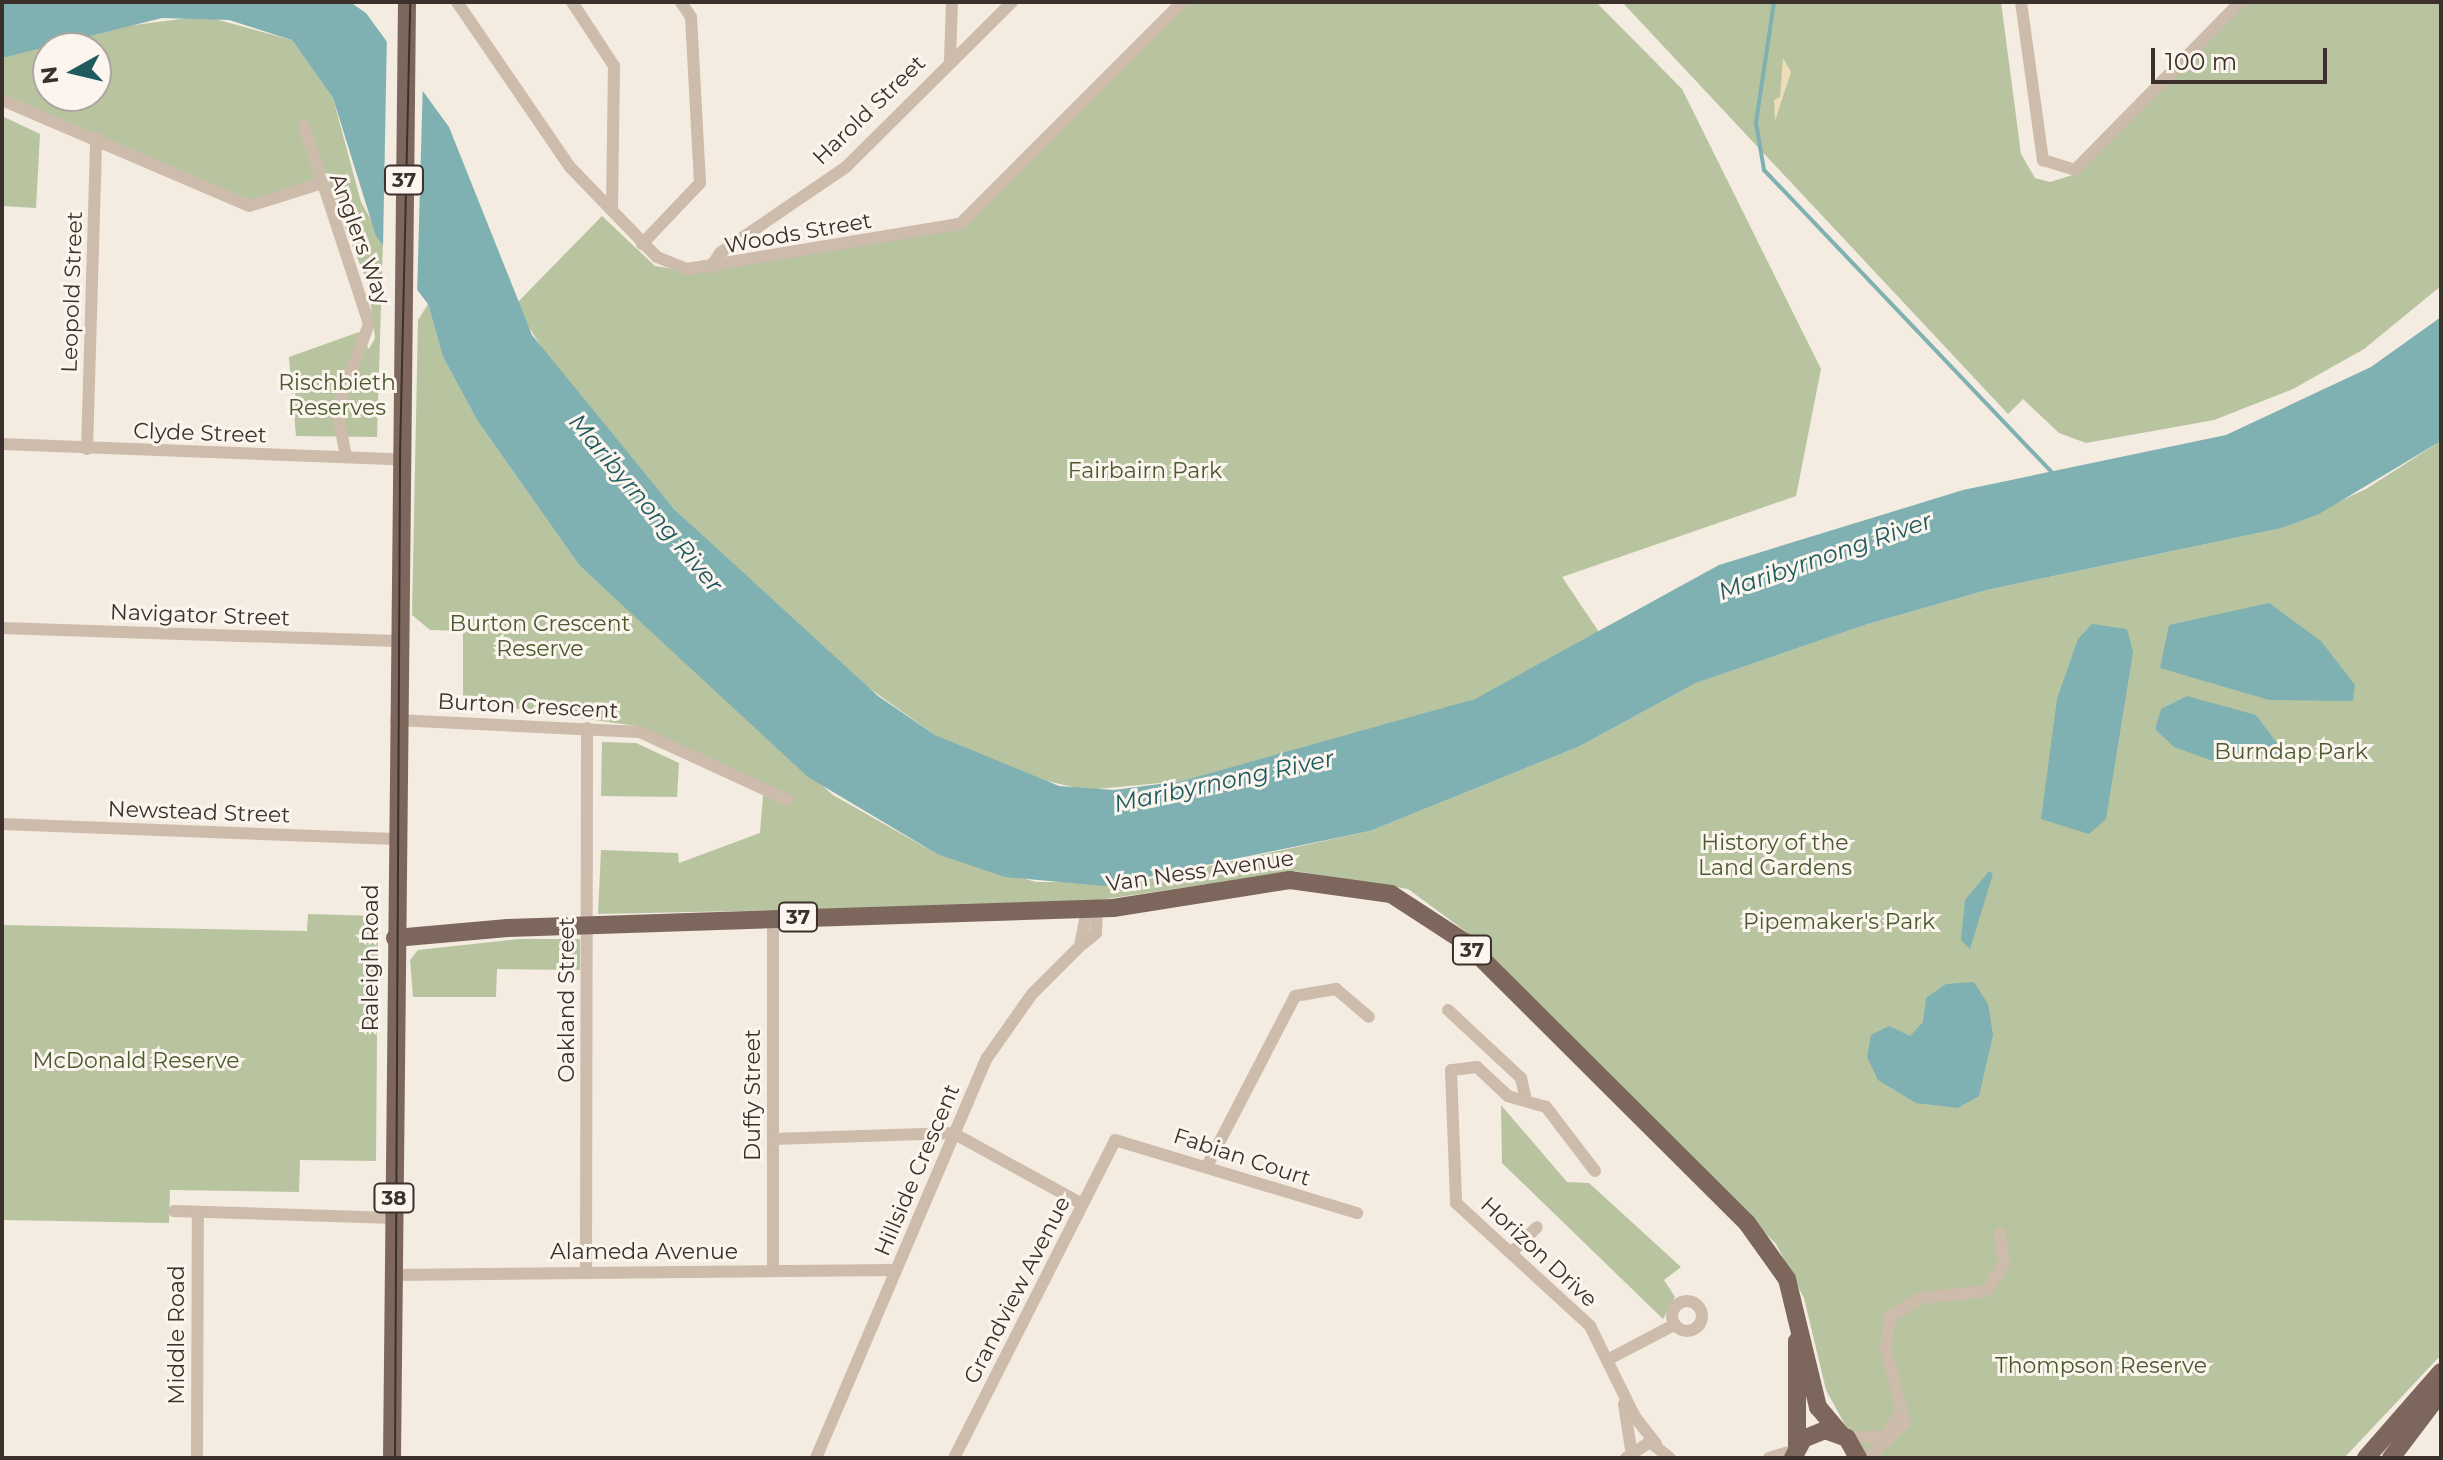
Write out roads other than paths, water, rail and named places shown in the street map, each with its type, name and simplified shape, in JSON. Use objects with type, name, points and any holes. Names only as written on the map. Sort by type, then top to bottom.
[{"type":"main road","name":"37","points":[[397,459],[407,2]]},
{"type":"main road","name":"Raleigh Road","points":[[392,1458],[397,459]]},
{"type":"main road","name":"Van Ness Avenue","points":[[395,932],[1092,909],[1290,880],[1343,882],[1408,901],[1465,942],[1759,1239],[1795,1297],[1821,1415],[1844,1436]]},
{"type":"main road","name":"Van Ness Avenue","points":[[1759,1239],[1796,1330],[1795,1451]]},
{"type":"main road","points":[[2383,1454],[2441,1372]]},
{"type":"main road","points":[[2383,1454],[2441,1392]]},
{"type":"main road","points":[[1795,1451],[1817,1431],[1844,1436]]},
{"type":"main road","name":"37","points":[[1844,1436],[1858,1458]]},
{"type":"street","name":"Woods Street","points":[[457,2],[570,167],[642,244],[671,266],[710,268],[960,224],[1182,2]]},
{"type":"street","points":[[572,2],[614,66],[612,209]]},
{"type":"street","points":[[642,244],[700,183],[691,17],[681,2]]},
{"type":"street","points":[[950,60],[952,2]]},
{"type":"street","name":"Harold Street","points":[[710,268],[720,253],[846,167],[950,60],[1012,2]]},
{"type":"street","points":[[2021,2],[2037,138],[2043,160],[2056,169],[2075,170],[2240,2]]},
{"type":"street","points":[[2,100],[96,137],[249,206],[319,184]]},
{"type":"street","name":"Anglers Way","points":[[304,126],[319,184],[369,324],[337,409],[346,457]]},
{"type":"street","name":"Leopold Street","points":[[87,449],[96,137]]},
{"type":"street","name":"Clyde Street","points":[[2,444],[397,459]]},
{"type":"street","name":"Navigator Street","points":[[2,628],[396,641]]},
{"type":"street","name":"Burton Crescent","points":[[396,720],[640,732],[788,800]]},
{"type":"street","name":"Oakland Street","points":[[586,1272],[587,728]]},
{"type":"street","name":"Newstead Street","points":[[2,824],[395,839]]},
{"type":"street","name":"Hillside Crescent","points":[[816,1458],[949,1142],[993,1048],[1080,946],[1092,909]]},
{"type":"street","name":"Duffy Street","points":[[773,918],[773,1271]]},
{"type":"street","points":[[1207,1166],[1295,996],[1336,989],[1369,1017]]},
{"type":"street","name":"Horizon Drive","points":[[1448,1010],[1524,1082],[1530,1100]]},
{"type":"street","name":"Horizon Drive","points":[[1595,1171],[1555,1116],[1530,1100],[1506,1095],[1475,1066],[1457,1065],[1448,1075],[1453,1196],[1590,1326],[1609,1359],[1635,1417],[1663,1450]]},
{"type":"street","points":[[773,1139],[912,1138],[949,1142],[989,1157],[1082,1204]]},
{"type":"street","name":"Fabian Court","points":[[1115,1140],[1357,1213]]},
{"type":"street","name":"Grandview Avenue","points":[[954,1458],[1115,1140]]},
{"type":"street","points":[[174,1211],[394,1218]]},
{"type":"street","name":"Middle Road","points":[[197,1458],[198,1212]]},
{"type":"street","points":[[1512,1252],[1537,1227]]},
{"type":"street","points":[[1844,1436],[1886,1436],[1901,1413],[1900,1396],[1886,1349],[1890,1317],[1921,1298],[1987,1291],[2004,1263],[2000,1233]]},
{"type":"street","name":"Alameda Avenue","points":[[393,1275],[896,1270]]},
{"type":"street","points":[[1609,1359],[1674,1325]]},
{"type":"street","name":"Horizon Drive","points":[[1609,1359],[1629,1453]]},
{"type":"street","points":[[1867,1458],[1901,1433],[1900,1396]]},
{"type":"street","name":"Hillside Crescent","points":[[825,1458],[828,1434]]},
{"type":"street","points":[[1614,1458],[1629,1453],[1663,1450],[1680,1458]]},
{"type":"street","points":[[1769,1458],[1795,1451]]},
{"type":"water","name":"Maribyrnong River","points":[[2,2],[350,2],[366,13],[449,127],[532,335],[674,509],[878,696],[935,735],[1059,786],[1114,790],[1182,781],[1475,699],[1719,565],[1963,490],[2226,435],[2371,367],[2441,317],[2441,441],[2319,514],[2282,528],[1987,590],[1868,624],[1696,683],[1578,747],[1370,831],[1105,886],[1005,877],[937,854],[808,777],[579,565],[477,420],[443,357],[428,304],[376,236],[333,98],[292,40],[229,20],[162,18],[106,32],[32,32],[32,50],[2,58]]},
{"type":"water","points":[[2269,603],[2321,641],[2355,685],[2353,701],[2269,700],[2160,668],[2169,625]]},
{"type":"water","points":[[2092,624],[2127,629],[2133,652],[2106,819],[2089,834],[2041,819],[2057,699],[2078,639]]},
{"type":"water","points":[[2187,696],[2256,715],[2282,750],[2273,757],[2247,749],[2219,763],[2174,747],[2155,729],[2161,709]]},
{"type":"water","points":[[1989,871],[1993,874],[1970,949],[1961,940],[1965,900]]},
{"type":"water","points":[[1974,982],[1988,1004],[1993,1035],[1979,1096],[1958,1108],[1916,1103],[1878,1080],[1867,1057],[1871,1035],[1889,1026],[1910,1036],[1923,1022],[1926,998],[1946,984]]},
{"type":"waterway","points":[[1774,2],[1756,123],[1764,170],[2054,474]]},
{"type":"tram line","points":[[395,1458],[400,454],[410,2]]},
{"type":"park label","name":"Rischbieth Reserves","points":[[337,394]]},
{"type":"park label","name":"Fairbairn Park","points":[[1145,471]]},
{"type":"park label","name":"Burton Crescent Reserve","points":[[540,636]]},
{"type":"park label","name":"Burndap Park","points":[[2291,752]]},
{"type":"park label","name":"History of the Land Gardens","points":[[1775,854]]},
{"type":"park label","name":"Pipemaker's Park","points":[[1839,922]]},
{"type":"park label","name":"McDonald Reserve","points":[[136,1061]]},
{"type":"park label","name":"Thompson Reserve","points":[[2101,1366]]}]
